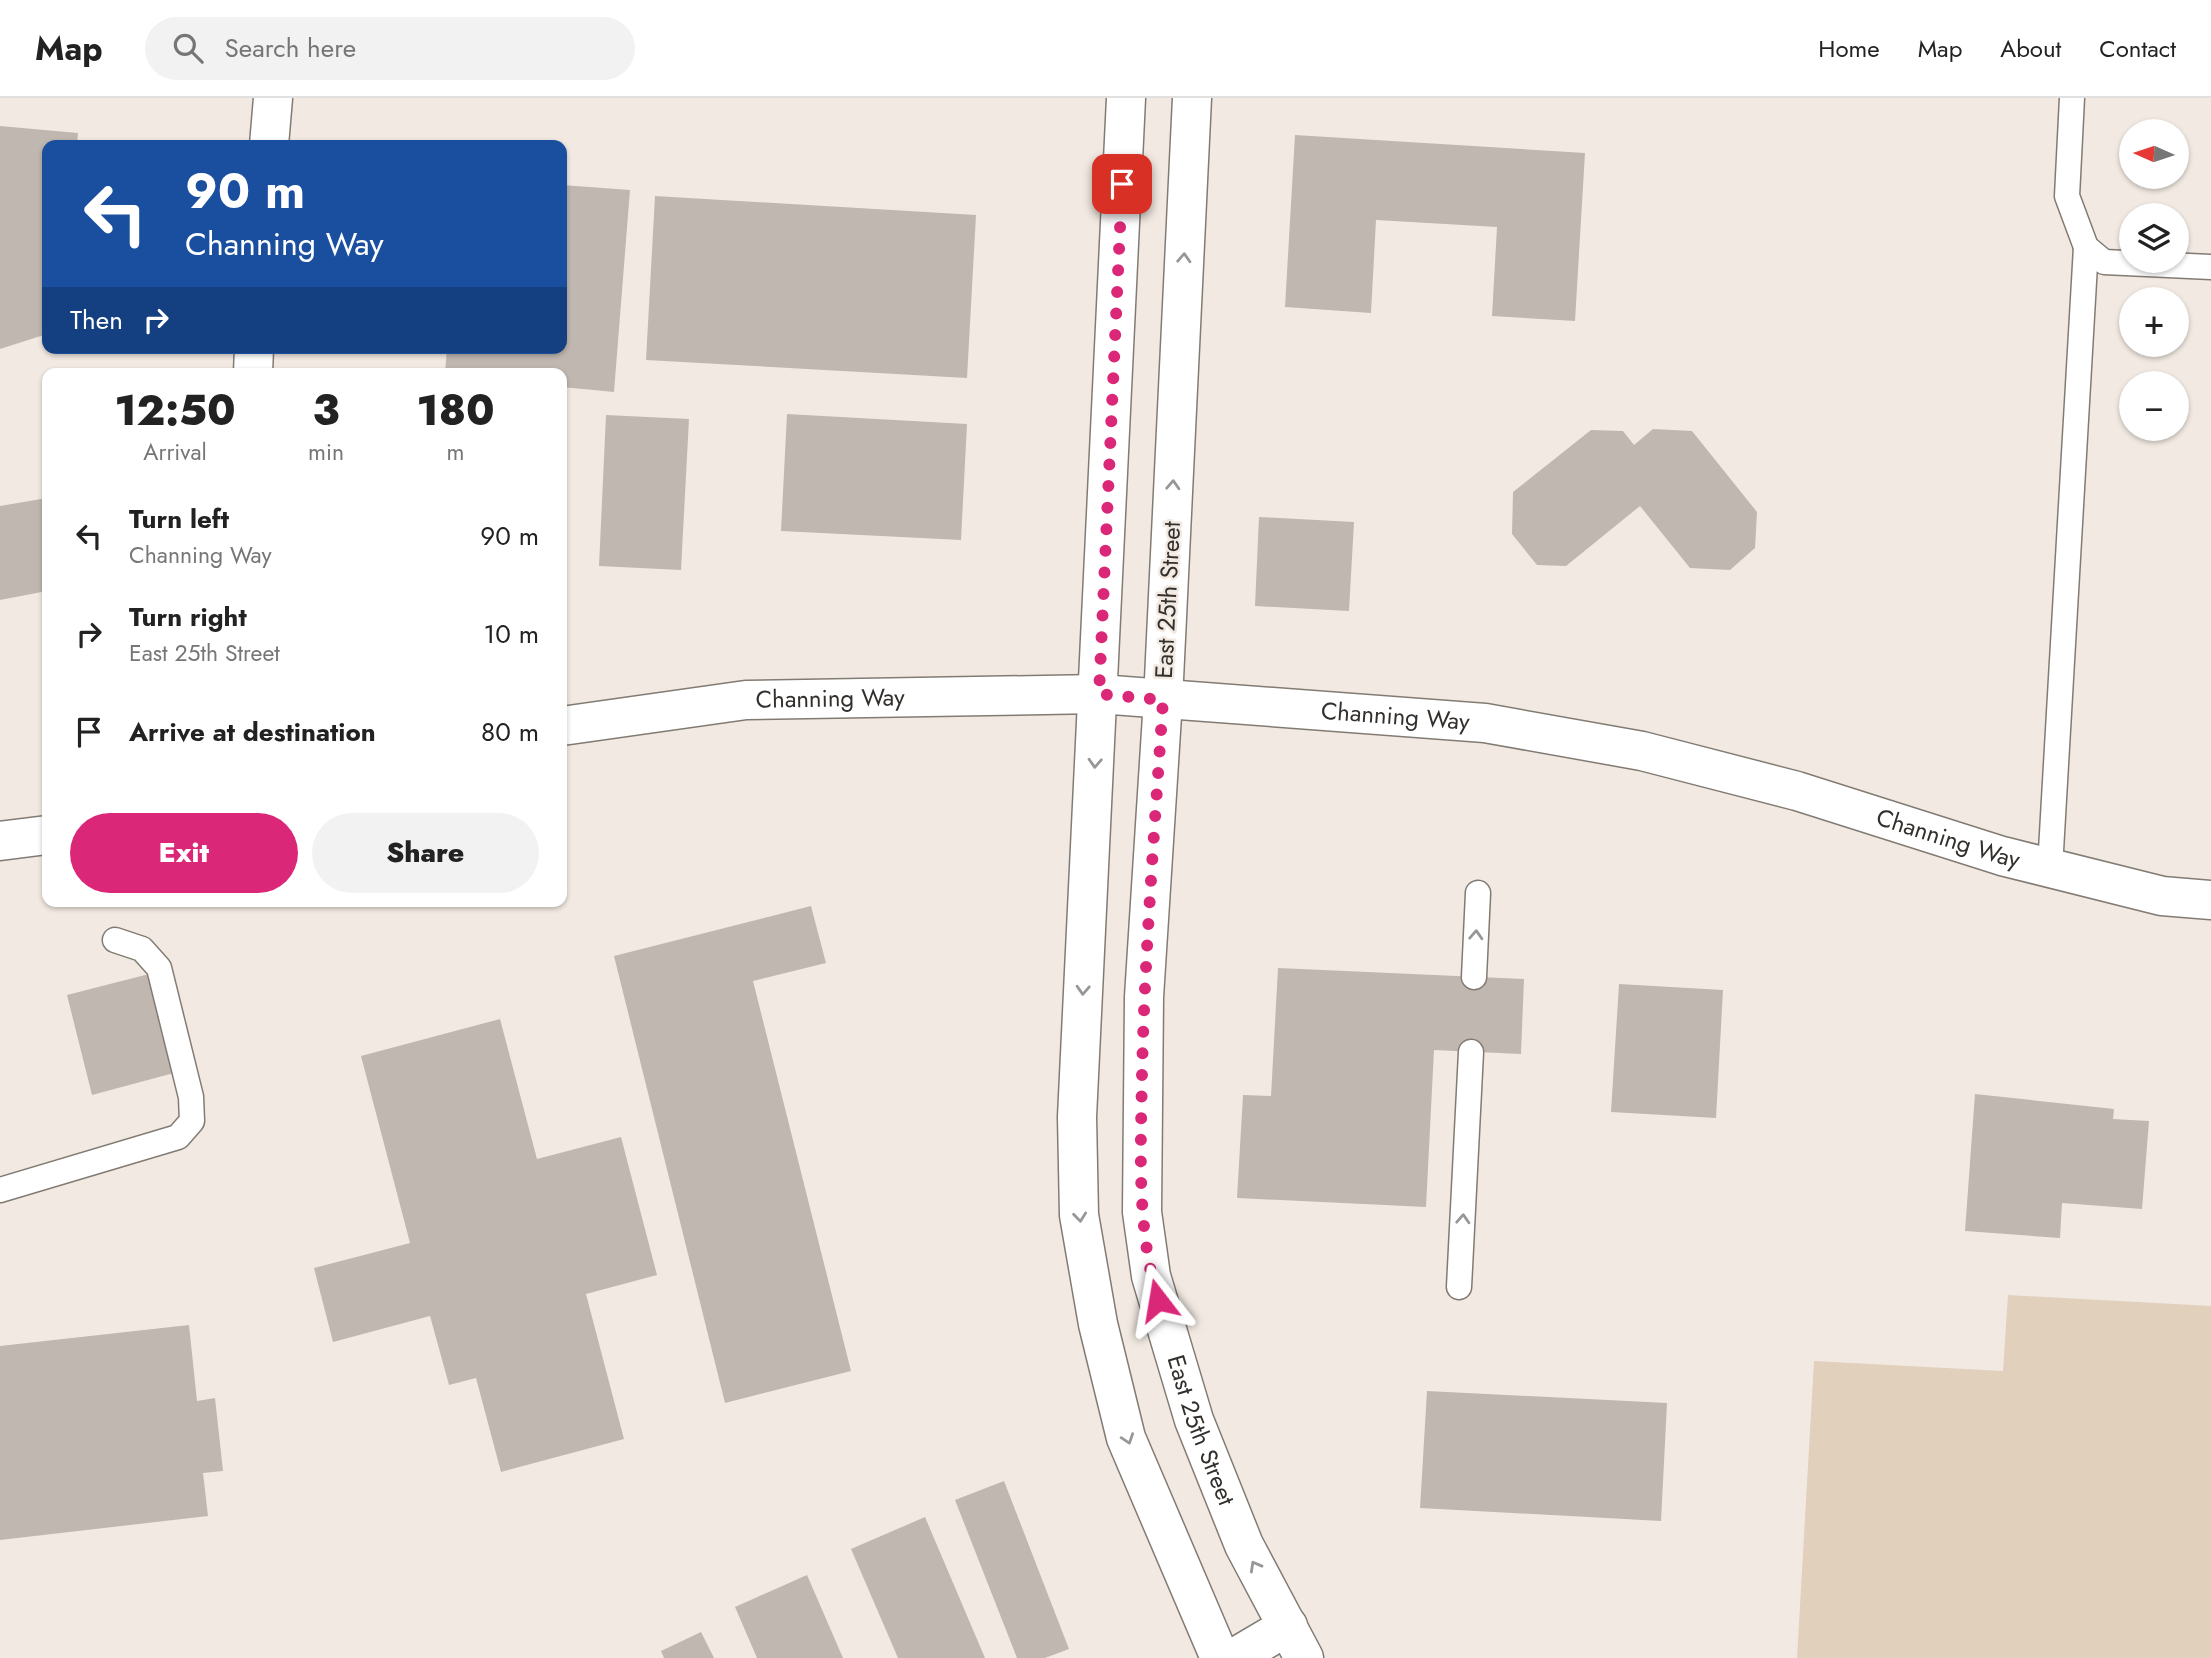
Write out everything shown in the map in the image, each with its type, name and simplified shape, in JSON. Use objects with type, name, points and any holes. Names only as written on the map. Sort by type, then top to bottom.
[{"type":"street","points":[[269,140],[273,98]]},
{"type":"street","points":[[1126,98],[1077,1117],[1079,1215],[1098,1324],[1126,1438],[1220,1658]]},
{"type":"street","name":"East 25th Street","points":[[1192,98],[1163,700],[1144,997],[1142,1212],[1151,1276],[1194,1420],[1244,1545],[1296,1642]]},
{"type":"street","name":"Channing Way","points":[[567,725],[746,700],[1099,694],[1485,723],[1582,739],[1797,791],[2002,856],[2162,896],[2211,900]]},
{"type":"street","points":[[0,841],[42,836]]},
{"type":"street","points":[[1234,1658],[1296,1642]]},
{"type":"lane","points":[[2050,867],[2086,247],[2067,196],[2072,98]]},
{"type":"lane","points":[[2086,247],[2104,262],[2211,267]]},
{"type":"lane","points":[[1474,977],[1478,893]]},
{"type":"lane","points":[[0,1190],[178,1138],[192,1121],[191,1097],[159,968],[142,949],[116,940]]},
{"type":"lane","points":[[1460,1287],[1471,1052]]},
{"type":"shaded area","points":[[2008,1295],[2211,1306],[2211,1658],[1797,1658],[1814,1361],[2003,1371]]},
{"type":"building","points":[[0,126],[78,133],[77,140],[42,140],[42,336],[0,349]]},
{"type":"building","points":[[1295,135],[1585,153],[1575,321],[1492,316],[1497,227],[1376,220],[1371,313],[1285,307]]},
{"type":"building","points":[[567,185],[630,190],[614,392],[567,387],[567,368],[445,368],[447,354],[567,354]]},
{"type":"building","points":[[655,196],[976,215],[967,378],[646,360]]},
{"type":"building","points":[[787,414],[967,424],[961,540],[781,531]]},
{"type":"building","points":[[606,415],[689,419],[681,570],[599,566]]},
{"type":"building","points":[[1653,429],[1692,431],[1757,512],[1755,548],[1730,570],[1690,568],[1640,506],[1566,566],[1537,565],[1512,534],[1513,492],[1591,430],[1623,431],[1634,445]]},
{"type":"building","points":[[42,499],[42,592],[0,600],[0,506]]},
{"type":"building","points":[[1259,517],[1354,522],[1349,611],[1255,606]]},
{"type":"building","points":[[811,906],[826,963],[753,981],[851,1371],[725,1403],[614,956]]},
{"type":"building","points":[[1278,968],[1524,979],[1521,1054],[1434,1050],[1426,1207],[1237,1198],[1243,1095],[1271,1096]]},
{"type":"building","points":[[149,974],[174,1073],[92,1095],[67,995]]},
{"type":"building","points":[[1619,984],[1723,990],[1716,1118],[1611,1112]]},
{"type":"building","points":[[500,1019],[537,1159],[621,1137],[657,1275],[586,1294],[624,1439],[501,1472],[476,1378],[449,1385],[430,1316],[333,1342],[314,1268],[410,1243],[361,1056]]},
{"type":"building","points":[[1975,1094],[2114,1109],[2113,1119],[2149,1121],[2142,1209],[2062,1203],[2060,1238],[1965,1231]]},
{"type":"building","points":[[189,1325],[197,1401],[215,1398],[223,1471],[203,1473],[208,1516],[0,1540],[0,1346]]},
{"type":"building","points":[[1427,1391],[1667,1403],[1661,1521],[1420,1508]]},
{"type":"building","points":[[1004,1481],[1069,1649],[1045,1658],[1017,1658],[955,1500]]},
{"type":"building","points":[[925,1517],[985,1658],[898,1658],[851,1549]]},
{"type":"building","points":[[807,1575],[843,1658],[757,1658],[735,1607]]},
{"type":"building","points":[[701,1632],[714,1658],[664,1658],[661,1651]]},
{"type":"route","points":[[1122,184],[1099,694],[1163,700],[1144,997],[1141,1138],[1142,1212],[1151,1276],[1158,1300]]}]
